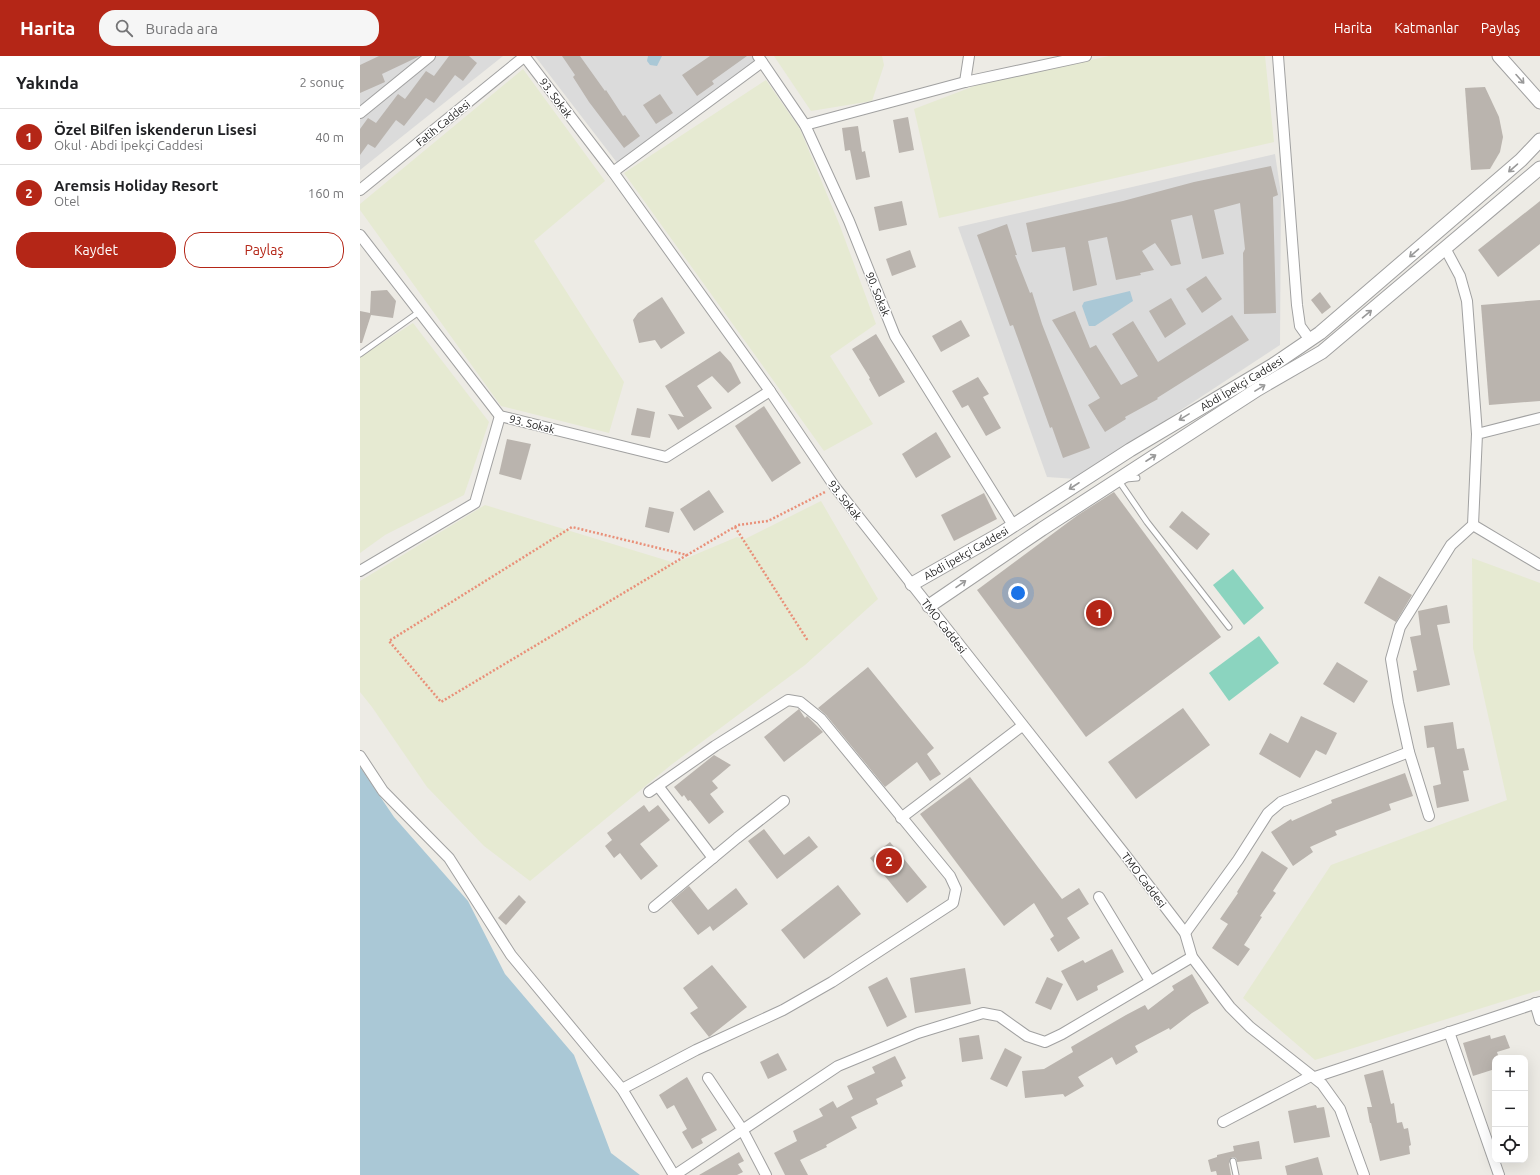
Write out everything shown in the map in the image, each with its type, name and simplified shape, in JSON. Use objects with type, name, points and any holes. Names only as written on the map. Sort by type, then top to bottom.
[{"type":"street","points":[[360,113],[430,56]]},
{"type":"street","name":"93. Sokak","points":[[525,56],[613,172],[770,391],[834,487],[912,584]]},
{"type":"street","name":"Fatih Caddesi","points":[[360,190],[525,56]]},
{"type":"street","points":[[965,82],[969,56]]},
{"type":"street","points":[[805,125],[965,82],[1055,60],[1086,56]]},
{"type":"street","points":[[1278,56],[1297,305],[1300,326],[1310,340]]},
{"type":"street","points":[[1499,56],[1540,102]]},
{"type":"street","points":[[613,172],[760,59]]},
{"type":"street","name":"90. Sokak","points":[[760,59],[805,125],[849,221],[895,336],[1013,525]]},
{"type":"street","name":"Abdi İpekçi Caddesi","points":[[912,584],[1013,525],[1130,450],[1273,365],[1310,340],[1365,295],[1509,171],[1540,140]]},
{"type":"street","name":"Abdi İpekçi Caddesi","points":[[929,606],[1118,479],[1258,389],[1322,352],[1540,168]]},
{"type":"street","name":"93. Sokak","points":[[360,235],[500,416],[666,457],[770,391]]},
{"type":"street","points":[[1429,816],[1409,752],[1398,702],[1391,659],[1400,627],[1451,546],[1473,525],[1478,434],[1467,301],[1460,276],[1445,248]]},
{"type":"street","points":[[360,571],[475,503],[500,416]]},
{"type":"street","points":[[1478,434],[1540,418]]},
{"type":"street","points":[[1473,525],[1540,565]]},
{"type":"street","name":"TMO Caddesi","points":[[912,584],[1185,933],[1192,957],[1230,1006],[1250,1027],[1313,1077],[1340,1109],[1364,1175]]},
{"type":"street","points":[[622,1089],[696,1050],[783,1010],[832,982],[953,903],[956,889],[950,876],[821,720],[800,702],[788,700],[715,746],[653,789],[713,858]]},
{"type":"street","points":[[901,818],[1022,726]]},
{"type":"street","points":[[1185,933],[1238,860],[1268,813],[1281,802],[1409,752]]},
{"type":"street","points":[[360,756],[383,791],[449,858],[510,955],[622,1089],[674,1175],[838,1066],[918,1033],[983,1013],[1000,1016],[1028,1036],[1045,1042],[1062,1034],[1192,957]]},
{"type":"street","points":[[654,907],[784,801]]},
{"type":"street","points":[[1100,897],[1150,981]]},
{"type":"street","points":[[1223,1122],[1313,1077],[1537,1002],[1540,1020]]},
{"type":"street","points":[[1449,1032],[1499,1175]]},
{"type":"street","points":[[708,1078],[742,1129],[766,1175]]},
{"type":"lane","points":[[360,354],[420,312]]},
{"type":"lane","points":[[1118,479],[1137,478]]},
{"type":"lane","points":[[1118,479],[1147,522],[1230,627]]},
{"type":"lane","points":[[1233,1161],[1236,1175]]},
{"type":"path","points":[[687,556],[572,527],[389,642],[441,702],[736,527],[768,521],[834,487]]},
{"type":"path","points":[[736,527],[808,642]]},
{"type":"shaded area","points":[[360,56],[503,56],[360,170]]},
{"type":"shaded area","points":[[535,56],[753,56],[757,62],[618,164]]},
{"type":"shaded area","points":[[1275,154],[1281,194],[1280,345],[1076,479],[1047,477],[958,227]]},
{"type":"green space","points":[[774,56],[882,56],[884,65],[872,101],[811,111]]},
{"type":"green space","points":[[1109,56],[1265,56],[1274,142],[939,218],[914,109],[977,85]]},
{"type":"green space","points":[[523,69],[605,181],[534,241],[624,382],[609,433],[501,406],[360,210],[360,204]]},
{"type":"green space","points":[[766,80],[800,129],[840,226],[876,324],[830,356],[873,424],[824,451],[624,173]]},
{"type":"green space","points":[[413,323],[489,422],[464,495],[385,535],[360,553],[360,357]]},
{"type":"green space","points":[[821,501],[878,599],[805,665],[671,765],[530,881],[484,846],[427,787],[360,692],[360,581],[485,505],[675,563],[737,537],[745,539]]},
{"type":"green space","points":[[1472,558],[1540,583],[1540,990],[1315,1060],[1243,998],[1331,865],[1507,800],[1473,648]]},
{"type":"green space","points":[[1233,569],[1264,608],[1244,625],[1213,585]]},
{"type":"green space","points":[[1259,636],[1279,663],[1229,701],[1209,673]]},
{"type":"water","points":[[648,56],[662,56],[657,66],[650,65],[647,61]]},
{"type":"water","points":[[1130,291],[1133,301],[1095,326],[1089,326],[1082,306],[1084,302]]},
{"type":"water","points":[[360,767],[394,817],[468,901],[505,974],[574,1055],[611,1153],[640,1175],[360,1175]]},
{"type":"building","points":[[379,56],[420,56],[382,74],[385,82],[360,93],[360,65]]},
{"type":"building","points":[[449,56],[469,56],[477,63],[463,81],[455,75],[434,103],[426,98],[404,126],[396,120],[375,148],[368,144],[360,155],[360,129],[368,118],[376,123],[398,94],[405,99],[426,71],[434,76]]},
{"type":"building","points":[[562,56],[580,56],[605,91],[606,90],[623,116],[625,115],[640,136],[624,148],[589,102],[573,77],[575,75]]},
{"type":"building","points":[[710,56],[747,56],[712,81],[714,84],[697,96],[682,75]]},
{"type":"building","points":[[1485,87],[1499,117],[1503,137],[1500,152],[1490,169],[1471,170],[1465,88]]},
{"type":"building","points":[[660,94],[673,113],[656,124],[643,105]]},
{"type":"building","points":[[908,117],[914,150],[899,153],[893,120]]},
{"type":"building","points":[[858,126],[862,152],[865,151],[870,177],[856,180],[850,150],[845,151],[842,128]]},
{"type":"building","points":[[1271,166],[1278,195],[1273,197],[1276,313],[1244,314],[1243,253],[1245,249],[1240,203],[1214,210],[1224,254],[1202,259],[1192,215],[1171,220],[1181,264],[1171,266],[1155,243],[1142,251],[1154,270],[1140,273],[1141,275],[1116,280],[1107,237],[1088,241],[1097,285],[1073,291],[1065,247],[1032,252],[1026,223],[1123,201],[1194,182]]},
{"type":"building","points":[[902,201],[907,225],[879,231],[874,207]]},
{"type":"building","points":[[1540,201],[1540,244],[1498,277],[1478,250]]},
{"type":"building","points":[[1007,224],[1017,255],[1015,255],[1030,293],[1032,292],[1042,324],[1090,448],[1063,458],[1052,427],[1050,428],[1013,325],[1010,326],[977,235]]},
{"type":"building","points":[[910,250],[916,267],[892,276],[886,259]]},
{"type":"building","points":[[1206,276],[1222,299],[1202,313],[1186,289]]},
{"type":"building","points":[[387,290],[396,301],[393,318],[371,315],[362,343],[360,343],[360,311],[370,313],[371,291]]},
{"type":"building","points":[[1320,292],[1331,307],[1322,314],[1311,300]]},
{"type":"building","points":[[662,297],[685,333],[661,349],[655,340],[639,343],[633,320],[638,313]]},
{"type":"building","points":[[1171,298],[1186,324],[1165,338],[1149,311]]},
{"type":"building","points":[[1540,300],[1540,401],[1489,405],[1481,305]]},
{"type":"building","points":[[1075,311],[1090,348],[1096,345],[1121,385],[1138,376],[1112,334],[1133,321],[1158,362],[1232,315],[1249,340],[1157,398],[1158,399],[1125,417],[1126,419],[1105,432],[1088,405],[1100,398],[1052,320]]},
{"type":"building","points":[[961,320],[970,336],[941,352],[932,336]]},
{"type":"building","points":[[876,334],[905,382],[879,397],[869,379],[870,378],[852,349]]},
{"type":"building","points":[[720,351],[731,363],[741,383],[728,393],[712,376],[697,386],[712,408],[678,430],[668,414],[684,417],[665,386]]},
{"type":"building","points":[[978,377],[989,394],[983,397],[1001,428],[986,436],[968,405],[962,408],[952,391]]},
{"type":"building","points":[[764,406],[801,463],[772,482],[735,426]]},
{"type":"building","points":[[637,408],[655,412],[650,438],[631,435]]},
{"type":"building","points":[[936,432],[951,457],[916,478],[902,454]]},
{"type":"building","points":[[507,439],[531,444],[521,480],[499,474]]},
{"type":"building","points":[[709,490],[724,512],[694,531],[680,509]]},
{"type":"building","points":[[1114,492],[1221,637],[1086,737],[977,590],[1078,515]]},
{"type":"building","points":[[984,493],[997,519],[954,541],[941,515]]},
{"type":"building","points":[[649,507],[674,512],[669,533],[645,527]]},
{"type":"building","points":[[1182,511],[1210,534],[1197,550],[1169,527]]},
{"type":"building","points":[[1379,576],[1412,595],[1396,622],[1364,603]]},
{"type":"building","points":[[1447,605],[1450,623],[1437,625],[1450,685],[1417,692],[1413,671],[1417,670],[1410,637],[1421,635],[1418,611]]},
{"type":"building","points":[[1337,662],[1368,681],[1354,703],[1323,684]]},
{"type":"building","points":[[868,667],[934,748],[927,754],[941,774],[930,781],[917,762],[885,787],[826,715],[818,708]]},
{"type":"building","points":[[1183,708],[1210,745],[1136,799],[1108,762]]},
{"type":"building","points":[[799,709],[805,718],[807,716],[823,732],[784,762],[764,737]]},
{"type":"building","points":[[1301,716],[1337,733],[1326,755],[1316,750],[1300,778],[1259,754],[1270,733],[1288,743]]},
{"type":"building","points":[[1453,722],[1457,749],[1464,748],[1469,770],[1463,771],[1469,801],[1437,808],[1433,786],[1441,784],[1434,747],[1427,748],[1424,726]]},
{"type":"building","points":[[714,755],[731,765],[712,781],[718,788],[710,794],[724,812],[709,824],[690,800],[688,801],[684,795],[682,797],[674,787]]},
{"type":"building","points":[[1405,773],[1413,796],[1389,804],[1391,810],[1335,831],[1337,835],[1310,847],[1313,852],[1293,866],[1271,832],[1291,819],[1292,821],[1332,803],[1331,800]]},
{"type":"building","points":[[970,777],[1062,899],[1079,888],[1089,904],[1067,918],[1080,938],[1058,952],[1050,939],[1054,936],[1034,903],[1004,926],[920,814]]},
{"type":"building","points":[[644,805],[649,812],[658,805],[670,820],[640,844],[658,866],[641,880],[620,853],[614,858],[605,846],[612,840],[607,833]]},
{"type":"building","points":[[764,829],[784,855],[809,836],[818,847],[777,879],[748,841]]},
{"type":"building","points":[[890,842],[927,887],[907,903],[870,858]]},
{"type":"building","points":[[1262,851],[1288,868],[1273,891],[1276,893],[1260,916],[1262,917],[1244,945],[1250,949],[1238,966],[1212,948],[1228,924],[1220,919],[1238,893],[1237,892]]},
{"type":"building","points":[[838,885],[861,914],[804,959],[781,930]]},
{"type":"building","points":[[689,886],[708,910],[736,888],[748,904],[713,931],[710,926],[698,935],[671,901]]},
{"type":"building","points":[[519,895],[526,902],[506,925],[498,918]]},
{"type":"building","points":[[1112,949],[1124,972],[1097,986],[1098,990],[1077,1001],[1061,971],[1083,960],[1085,963]]},
{"type":"building","points":[[712,965],[747,1007],[709,1037],[690,1013],[698,1008],[683,988]]},
{"type":"building","points":[[965,968],[971,1004],[915,1013],[910,978]]},
{"type":"building","points":[[1192,974],[1209,1003],[1192,1013],[1170,1030],[1169,1028],[1135,1046],[1138,1052],[1116,1065],[1112,1057],[1078,1077],[1084,1086],[1065,1097],[1063,1094],[1025,1098],[1022,1071],[1044,1069],[1073,1052],[1071,1047],[1126,1015],[1145,1005],[1148,1010],[1174,990],[1172,986]]},
{"type":"building","points":[[887,977],[907,1017],[887,1027],[868,987]]},
{"type":"building","points":[[1047,977],[1063,984],[1051,1010],[1035,1003]]},
{"type":"building","points":[[979,1035],[983,1059],[962,1062],[959,1038]]},
{"type":"building","points":[[1490,1035],[1491,1039],[1505,1035],[1510,1048],[1497,1052],[1498,1055],[1492,1055],[1492,1070],[1473,1076],[1463,1043]]},
{"type":"building","points":[[1005,1048],[1022,1057],[1007,1087],[990,1079]]},
{"type":"building","points":[[778,1053],[787,1070],[768,1079],[760,1062]]},
{"type":"building","points":[[895,1056],[906,1078],[901,1081],[903,1086],[876,1099],[878,1104],[851,1117],[857,1128],[826,1145],[827,1147],[800,1160],[808,1175],[785,1175],[774,1153],[797,1141],[793,1131],[823,1116],[819,1109],[833,1101],[837,1108],[853,1099],[847,1086],[875,1073],[872,1067]]},
{"type":"building","points":[[1383,1070],[1391,1104],[1394,1103],[1397,1123],[1402,1122],[1404,1129],[1408,1128],[1411,1145],[1409,1146],[1410,1154],[1380,1161],[1367,1107],[1372,1107],[1364,1075]]},
{"type":"building","points":[[687,1077],[717,1130],[701,1139],[703,1143],[692,1149],[682,1132],[687,1129],[674,1105],[667,1109],[659,1095]]},
{"type":"building","points":[[1316,1105],[1317,1108],[1324,1107],[1330,1137],[1294,1143],[1288,1111]]},
{"type":"building","points":[[1259,1141],[1262,1159],[1237,1162],[1236,1158],[1232,1157],[1229,1164],[1231,1175],[1217,1175],[1216,1171],[1211,1172],[1208,1160],[1217,1157],[1217,1155],[1234,1151],[1233,1146]]},
{"type":"building","points":[[739,1152],[744,1161],[738,1164],[743,1172],[737,1175],[699,1175]]},
{"type":"building","points":[[1318,1157],[1323,1175],[1287,1175],[1285,1166]]},
{"type":"place","name":"Özel Bilfen İskenderun Lisesi","points":[[1099,613]]},
{"type":"place","name":"Aremsis Holiday Resort","points":[[889,861]]}]
